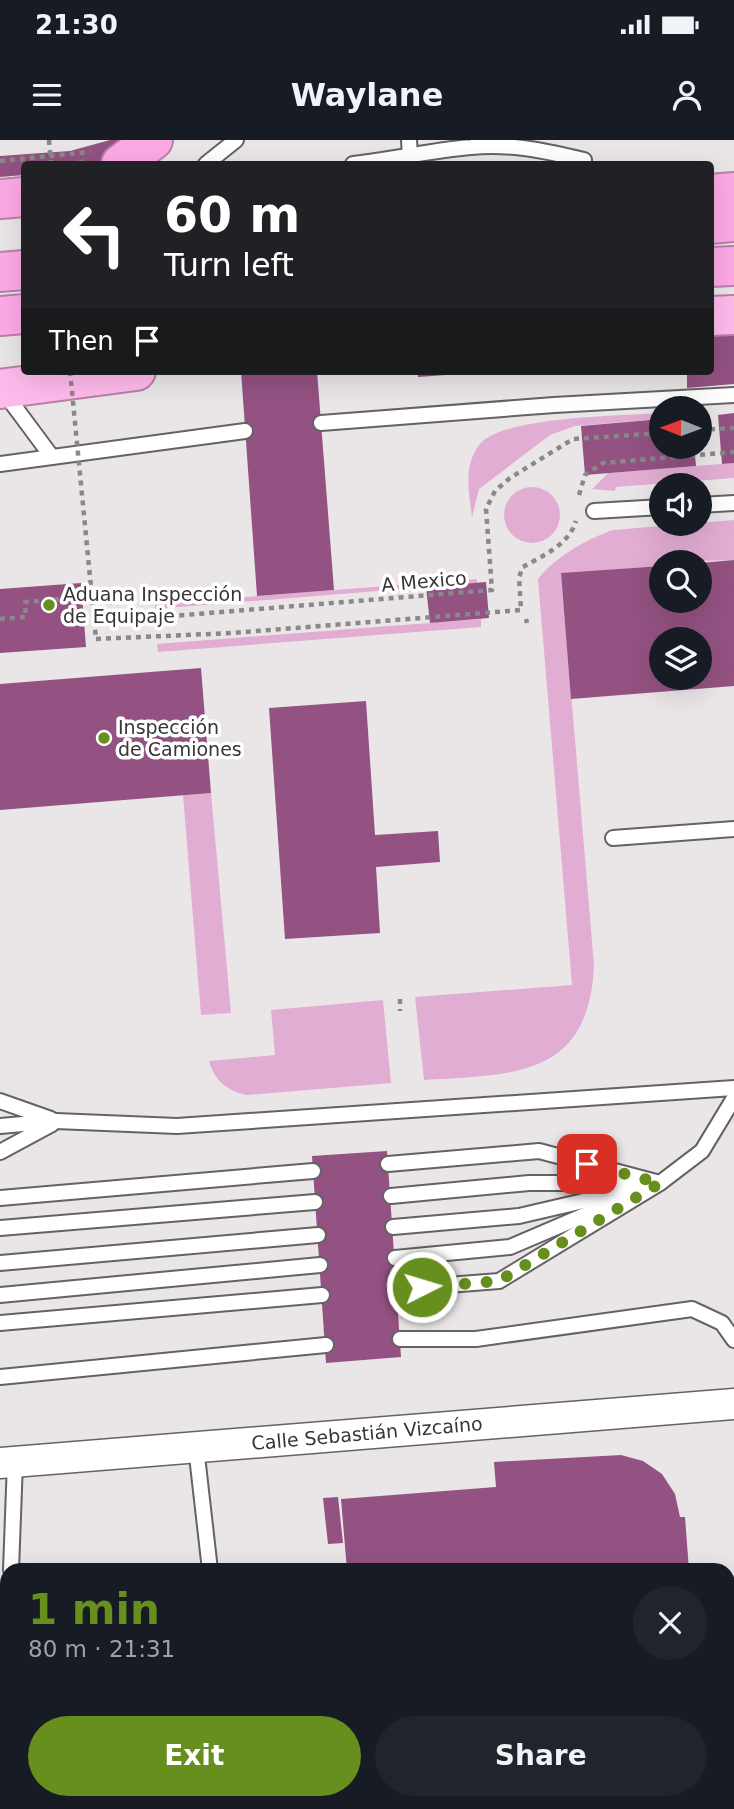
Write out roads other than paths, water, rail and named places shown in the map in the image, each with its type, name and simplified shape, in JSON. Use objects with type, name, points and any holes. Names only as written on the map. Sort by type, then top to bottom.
[{"type":"highway","points":[[109,157],[153,140]]},
{"type":"highway","points":[[714,194],[734,192]]},
{"type":"highway","points":[[0,199],[21,197]]},
{"type":"highway","points":[[714,224],[734,222]]},
{"type":"highway","points":[[0,245],[21,244]]},
{"type":"highway","points":[[714,267],[734,266]]},
{"type":"highway","points":[[0,272],[21,271]]},
{"type":"highway","points":[[0,316],[21,314]]},
{"type":"highway","points":[[714,316],[734,314]]},
{"type":"highway","points":[[1,389],[106,375]]},
{"type":"street","name":"Calle Sebastián Vizcaíno","points":[[7,1462],[734,1404]]},
{"type":"lane","points":[[210,161],[236,140]]},
{"type":"lane","points":[[409,140],[410,157]]},
{"type":"lane","points":[[377,161],[470,147],[501,146],[530,148],[584,160]]},
{"type":"lane","points":[[1,389],[52,457]]},
{"type":"lane","points":[[321,424],[554,405],[734,396]]},
{"type":"lane","points":[[0,464],[245,431]]},
{"type":"lane","points":[[712,504],[734,503]]},
{"type":"lane","points":[[594,511],[649,508]]},
{"type":"lane","points":[[613,838],[734,829]]},
{"type":"lane","points":[[0,1126],[56,1121],[177,1126],[734,1088]]},
{"type":"lane","points":[[397,1289],[499,1281],[660,1183],[702,1151],[734,1098]]},
{"type":"lane","points":[[0,1101],[56,1121]]},
{"type":"lane","points":[[0,1153],[56,1121]]},
{"type":"lane","points":[[388,1164],[539,1151],[660,1183]]},
{"type":"lane","points":[[0,1198],[313,1171]]},
{"type":"lane","points":[[391,1196],[529,1183],[660,1183]]},
{"type":"lane","points":[[393,1227],[519,1216],[660,1183]]},
{"type":"lane","points":[[395,1258],[510,1247],[660,1183]]},
{"type":"lane","points":[[0,1228],[315,1202]]},
{"type":"lane","points":[[0,1263],[317,1235]]},
{"type":"lane","points":[[0,1295],[320,1265]]},
{"type":"lane","points":[[0,1323],[322,1295]]},
{"type":"lane","points":[[400,1339],[476,1339],[692,1309],[722,1323],[734,1340]]},
{"type":"lane","points":[[0,1377],[326,1345]]},
{"type":"lane","points":[[196,1447],[209,1563]]},
{"type":"lane","points":[[7,1462],[11,1563]]},
{"type":"place","name":"Aduana Inspección de Equipaje","points":[[49,605]]},
{"type":"place","name":"Inspección de Camiones","points":[[104,738]]}]
